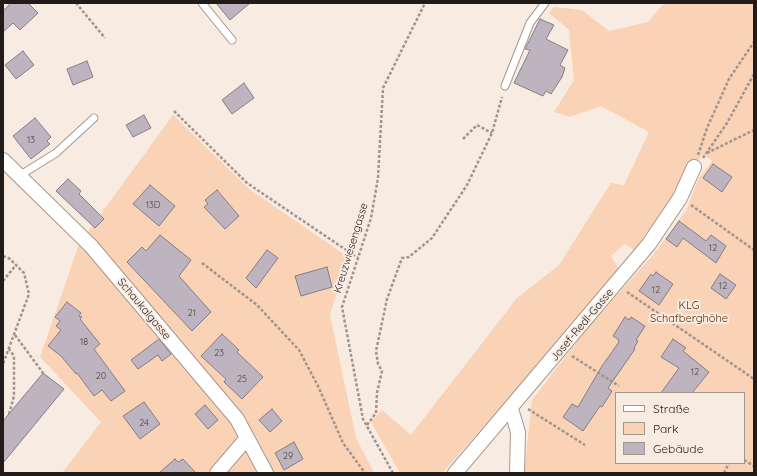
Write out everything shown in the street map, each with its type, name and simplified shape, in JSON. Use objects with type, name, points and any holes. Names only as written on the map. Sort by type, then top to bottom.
[{"type":"street","name":"Schaukalgasse","points":[[3,160],[91,246],[237,419],[266,473]]},
{"type":"street","name":"Josef-Redl-Gasse","points":[[455,473],[511,409],[649,244],[680,198],[694,167]]},
{"type":"street","points":[[511,409],[518,432],[517,473]]},
{"type":"street","points":[[217,473],[247,438]]},
{"type":"lane","points":[[202,3],[232,40]]},
{"type":"lane","points":[[505,86],[530,24],[546,3]]},
{"type":"lane","points":[[19,176],[56,152],[94,118]]},
{"type":"path","points":[[76,3],[105,38]]},
{"type":"path","name":"Kreuzwiesengasse","points":[[393,473],[363,419],[342,307],[371,218],[378,178],[383,88],[425,3]]},
{"type":"path","points":[[694,167],[707,128],[729,79],[754,42]]},
{"type":"path","points":[[754,74],[727,122],[706,153],[754,130]]},
{"type":"path","points":[[367,425],[376,413],[377,393],[382,371],[378,364],[376,350],[387,299],[402,258],[409,256],[432,238],[467,185],[492,133],[505,86]]},
{"type":"path","points":[[174,111],[247,183],[358,258]]},
{"type":"path","points":[[462,139],[477,125],[492,133]]},
{"type":"path","points":[[680,198],[754,250]]},
{"type":"path","points":[[3,256],[10,259],[24,274],[29,294],[3,364]]},
{"type":"path","points":[[202,263],[257,305],[299,350],[318,386],[343,443],[365,473]]},
{"type":"path","points":[[3,281],[16,265]]},
{"type":"path","points":[[615,284],[754,379]]},
{"type":"path","points":[[15,335],[43,373]]},
{"type":"path","points":[[9,349],[14,356],[14,396],[9,414]]},
{"type":"path","points":[[561,349],[619,386]]},
{"type":"path","points":[[511,409],[532,411],[585,445]]},
{"type":"path","points":[[745,461],[754,466]]},
{"type":"path","points":[[724,473],[729,464]]},
{"type":"green space","name":"KLG Schafberghöhe","points":[[664,3],[754,3],[754,473],[524,473],[532,400],[589,326],[653,255],[686,211],[698,180],[712,161],[703,154],[676,195],[634,250],[625,244],[611,256],[620,271],[601,295],[442,473],[400,473],[371,422],[382,410],[411,435],[517,298],[559,265],[611,183],[624,185],[649,132],[601,106],[570,117],[554,112],[574,80],[569,30],[549,13],[554,7],[582,10],[609,31],[648,22]]},
{"type":"green space","points":[[173,115],[248,188],[348,257],[330,315],[356,438],[374,473],[62,473],[101,422],[40,357],[79,244]]},
{"type":"building","points":[[11,3],[28,3],[38,13],[20,30],[13,23],[3,32],[3,11]]},
{"type":"building","points":[[216,3],[250,3],[230,20]]},
{"type":"building","points":[[540,19],[554,25],[546,39],[568,50],[560,65],[565,68],[562,77],[551,94],[546,91],[543,96],[514,83],[530,50],[525,49]]},
{"type":"building","points":[[23,51],[34,65],[16,79],[5,65]]},
{"type":"building","points":[[87,61],[93,77],[73,85],[67,69]]},
{"type":"building","points":[[244,83],[254,98],[232,114],[222,100]]},
{"type":"building","points":[[144,115],[151,128],[133,137],[126,125]]},
{"type":"building","points":[[35,118],[51,137],[47,141],[50,144],[31,159],[13,136]]},
{"type":"building","points":[[713,164],[732,177],[722,192],[703,178]]},
{"type":"building","points":[[68,179],[81,191],[79,194],[104,219],[95,228],[56,191]]},
{"type":"building","points":[[150,185],[175,206],[159,226],[133,204]]},
{"type":"building","points":[[217,190],[239,216],[225,229],[204,207],[208,204],[205,200]]},
{"type":"building","points":[[679,221],[706,241],[711,235],[726,246],[716,263],[683,238],[677,247],[666,239]]},
{"type":"building","points":[[160,235],[191,260],[179,276],[211,312],[192,331],[127,262],[142,247],[146,251]]},
{"type":"building","points":[[267,250],[278,258],[256,288],[246,278]]},
{"type":"building","points":[[327,267],[332,287],[301,296],[295,276]]},
{"type":"building","points":[[656,272],[673,284],[659,305],[639,291],[651,274],[653,276]]},
{"type":"building","points":[[720,274],[736,285],[726,299],[711,288]]},
{"type":"building","points":[[67,302],[81,313],[79,316],[82,317],[80,319],[100,344],[94,349],[125,391],[111,401],[102,390],[94,396],[77,373],[76,374],[61,356],[48,346],[61,330],[56,326],[60,321],[55,317]]},
{"type":"building","points":[[625,317],[629,320],[631,317],[645,326],[636,340],[638,341],[634,348],[635,349],[608,388],[612,391],[602,407],[600,406],[583,431],[563,417],[572,404],[578,407],[602,366],[619,342],[618,339],[613,336]]},
{"type":"building","points":[[222,334],[239,350],[237,352],[263,377],[242,399],[224,382],[226,379],[201,356]]},
{"type":"building","points":[[159,339],[171,354],[162,361],[158,355],[138,369],[131,360]]},
{"type":"building","points":[[673,339],[686,348],[683,351],[709,372],[693,392],[662,392],[679,368],[661,357]]},
{"type":"building","points":[[43,373],[64,389],[3,463],[3,421]]},
{"type":"building","points":[[144,402],[160,424],[140,439],[123,416]]},
{"type":"building","points":[[205,405],[218,420],[208,429],[195,414]]},
{"type":"building","points":[[272,409],[282,421],[270,432],[259,420]]},
{"type":"building","points":[[294,442],[303,459],[284,470],[275,453]]},
{"type":"building","points":[[175,459],[178,462],[183,459],[196,473],[159,473]]}]
